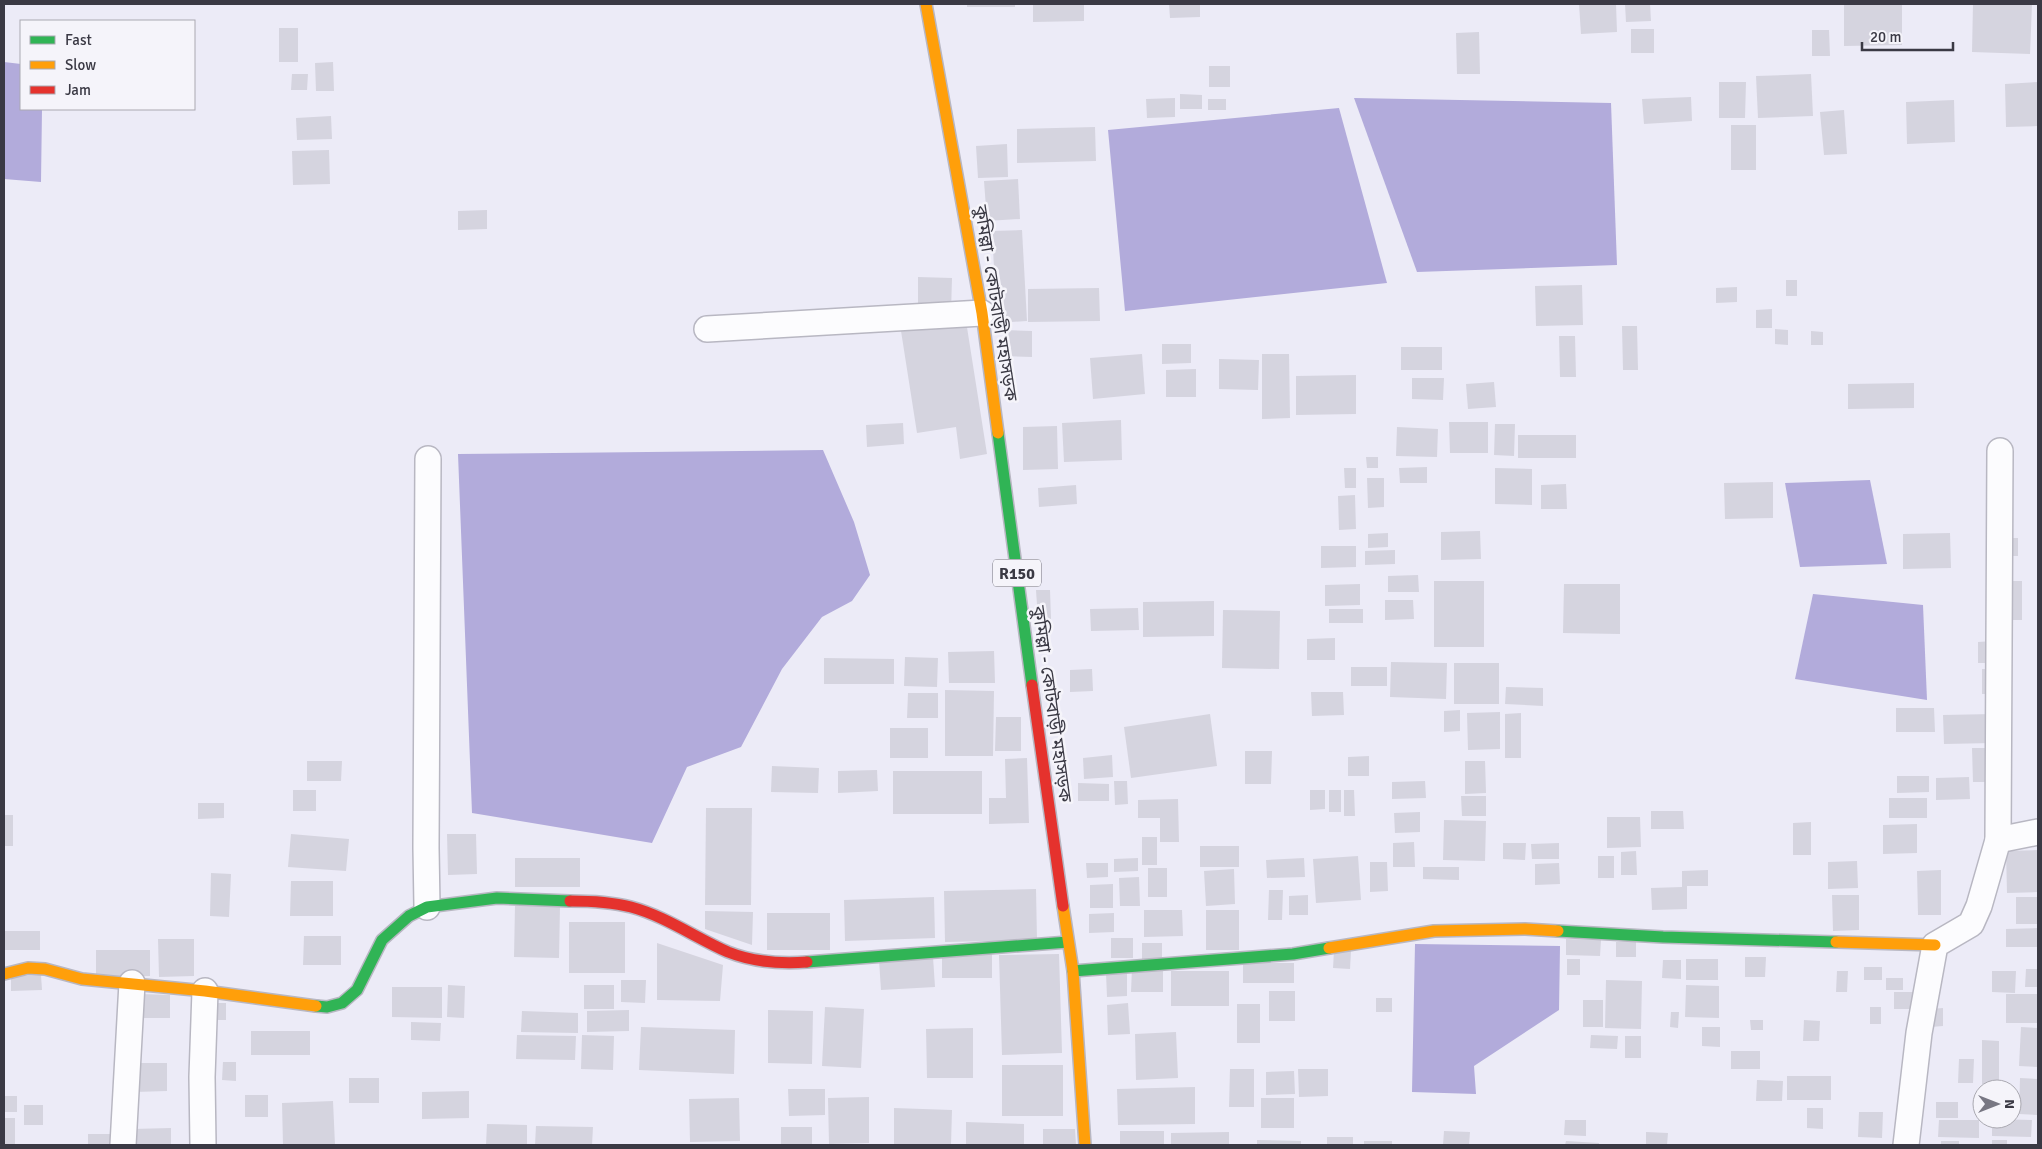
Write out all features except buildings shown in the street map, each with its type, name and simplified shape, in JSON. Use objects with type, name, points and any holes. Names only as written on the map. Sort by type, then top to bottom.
[{"type":"street","name":"কুমিল্লা - কোটবাড়ী মহাসড়ক","points":[[926,4],[982,313],[1033,696],[1073,972],[1085,1145]]},
{"type":"street","points":[[707,329],[982,313]]},
{"type":"street","points":[[1073,972],[1293,954],[1434,931],[1525,929],[1663,937],[1935,945],[1971,924],[1979,906],[1998,840],[2000,451]]},
{"type":"street","points":[[427,907],[428,459]]},
{"type":"street","points":[[1998,840],[2038,832]]},
{"type":"street","points":[[4,974],[28,968],[45,969],[82,979],[205,991],[326,1007],[342,1003],[357,990],[382,940],[409,916],[427,907],[498,898],[604,902],[632,907],[678,926],[729,952],[764,962],[800,962],[1068,942]]},
{"type":"street","points":[[1906,1145],[1919,1033],[1935,945]]},
{"type":"street","points":[[123,1145],[132,983]]},
{"type":"street","points":[[203,1145],[202,1077],[205,991]]},
{"type":"shaded area","points":[[4,62],[20,64],[20,110],[42,110],[41,182],[4,179]]},
{"type":"shaded area","points":[[1354,98],[1611,103],[1617,265],[1417,272]]},
{"type":"shaded area","points":[[1339,108],[1387,283],[1125,311],[1108,130]]},
{"type":"shaded area","points":[[823,450],[854,522],[870,575],[852,601],[822,617],[782,669],[741,747],[687,767],[652,843],[472,813],[458,454]]},
{"type":"shaded area","points":[[1870,480],[1887,564],[1800,567],[1785,483]]},
{"type":"shaded area","points":[[1813,594],[1923,605],[1927,700],[1795,679]]},
{"type":"shaded area","points":[[1415,944],[1560,946],[1559,1010],[1474,1066],[1476,1094],[1412,1092]]},
{"type":"traffic: fast","points":[[998,433],[1032,685]]},
{"type":"traffic: fast","points":[[316,1006],[327,1007],[342,1003],[357,990],[382,940],[409,916],[427,907],[497,898],[570,901]]},
{"type":"traffic: fast","points":[[1558,931],[1663,937],[1836,942]]},
{"type":"traffic: fast","points":[[807,962],[1068,942]]},
{"type":"traffic: fast","points":[[1073,971],[1293,954],[1329,948]]},
{"type":"traffic: slow","points":[[926,4],[982,313],[998,433]]},
{"type":"traffic: slow","points":[[1063,906],[1073,971],[1085,1145]]},
{"type":"traffic: slow","points":[[1329,948],[1434,931],[1525,929],[1558,931]]},
{"type":"traffic: slow","points":[[1836,942],[1935,945]]},
{"type":"traffic: slow","points":[[4,974],[28,968],[45,969],[82,979],[205,991],[316,1006]]},
{"type":"traffic: jam","points":[[1032,685],[1063,906]]},
{"type":"traffic: jam","points":[[570,901],[608,903],[644,911],[728,952],[747,958],[787,963],[807,962]]}]
